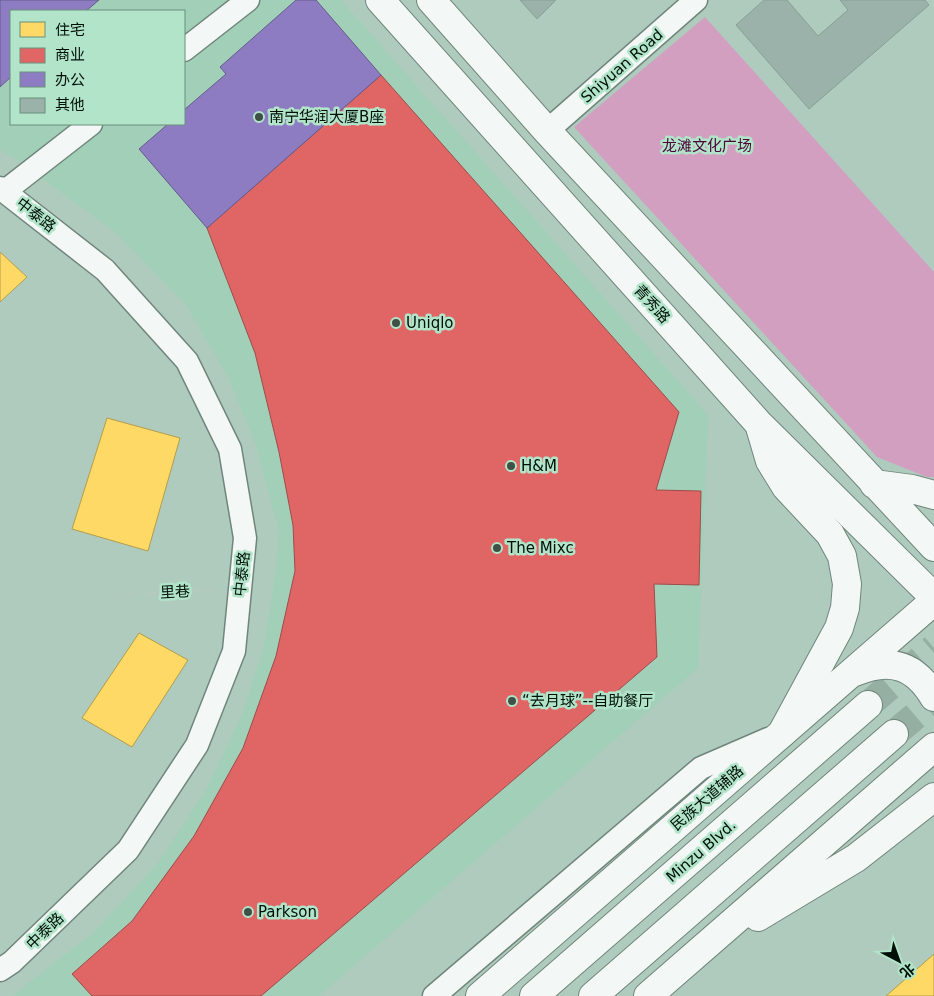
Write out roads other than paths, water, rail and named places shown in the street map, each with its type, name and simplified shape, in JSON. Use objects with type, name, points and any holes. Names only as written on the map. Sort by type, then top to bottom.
[{"type":"main road","name":"青秀路","points":[[380,0],[759,424],[934,597]]},
{"type":"main road","points":[[431,0],[547,131],[934,547]]},
{"type":"main road","points":[[759,424],[770,461],[786,487],[830,534],[842,556],[847,584],[845,608],[839,628],[782,734]]},
{"type":"main road","points":[[874,484],[934,494]]},
{"type":"main road","name":"民族大道辅路","points":[[480,996],[934,601]]},
{"type":"main road","points":[[849,675],[879,665],[893,665],[909,670],[918,676],[934,697]]},
{"type":"main road","name":"Minzu Blvd.","points":[[534,996],[868,705]]},
{"type":"main road","points":[[594,996],[894,734]]},
{"type":"main road","points":[[648,996],[930,747]]},
{"type":"main road","points":[[695,956],[856,858],[934,797]]},
{"type":"street","points":[[185,49],[248,0]]},
{"type":"street","name":"Shiyuan Road","points":[[547,131],[696,0]]},
{"type":"street","points":[[3,190],[89,125]]},
{"type":"street","name":"中泰路","points":[[0,970],[12,962],[128,850],[197,745],[234,651],[246,538],[230,449],[187,361],[105,270],[3,190]]},
{"type":"street","points":[[434,996],[701,768],[782,734]]},
{"type":"tunnel","points":[[868,705],[934,648]]},
{"type":"tunnel","points":[[894,734],[934,700]]},
{"type":"place","name":"南宁华润大厦B座","points":[[259,117]]},
{"type":"place","name":"Uniqlo","points":[[396,323]]},
{"type":"place","name":"H&M","points":[[511,466]]},
{"type":"place","name":"The Mixc","points":[[497,548]]},
{"type":"place","name":"“去月球”--自助餐厅","points":[[512,701]]},
{"type":"place","name":"Parkson","points":[[248,912]]},
{"type":"park label","name":"龙滩文化广场","points":[[707,146]]}]
